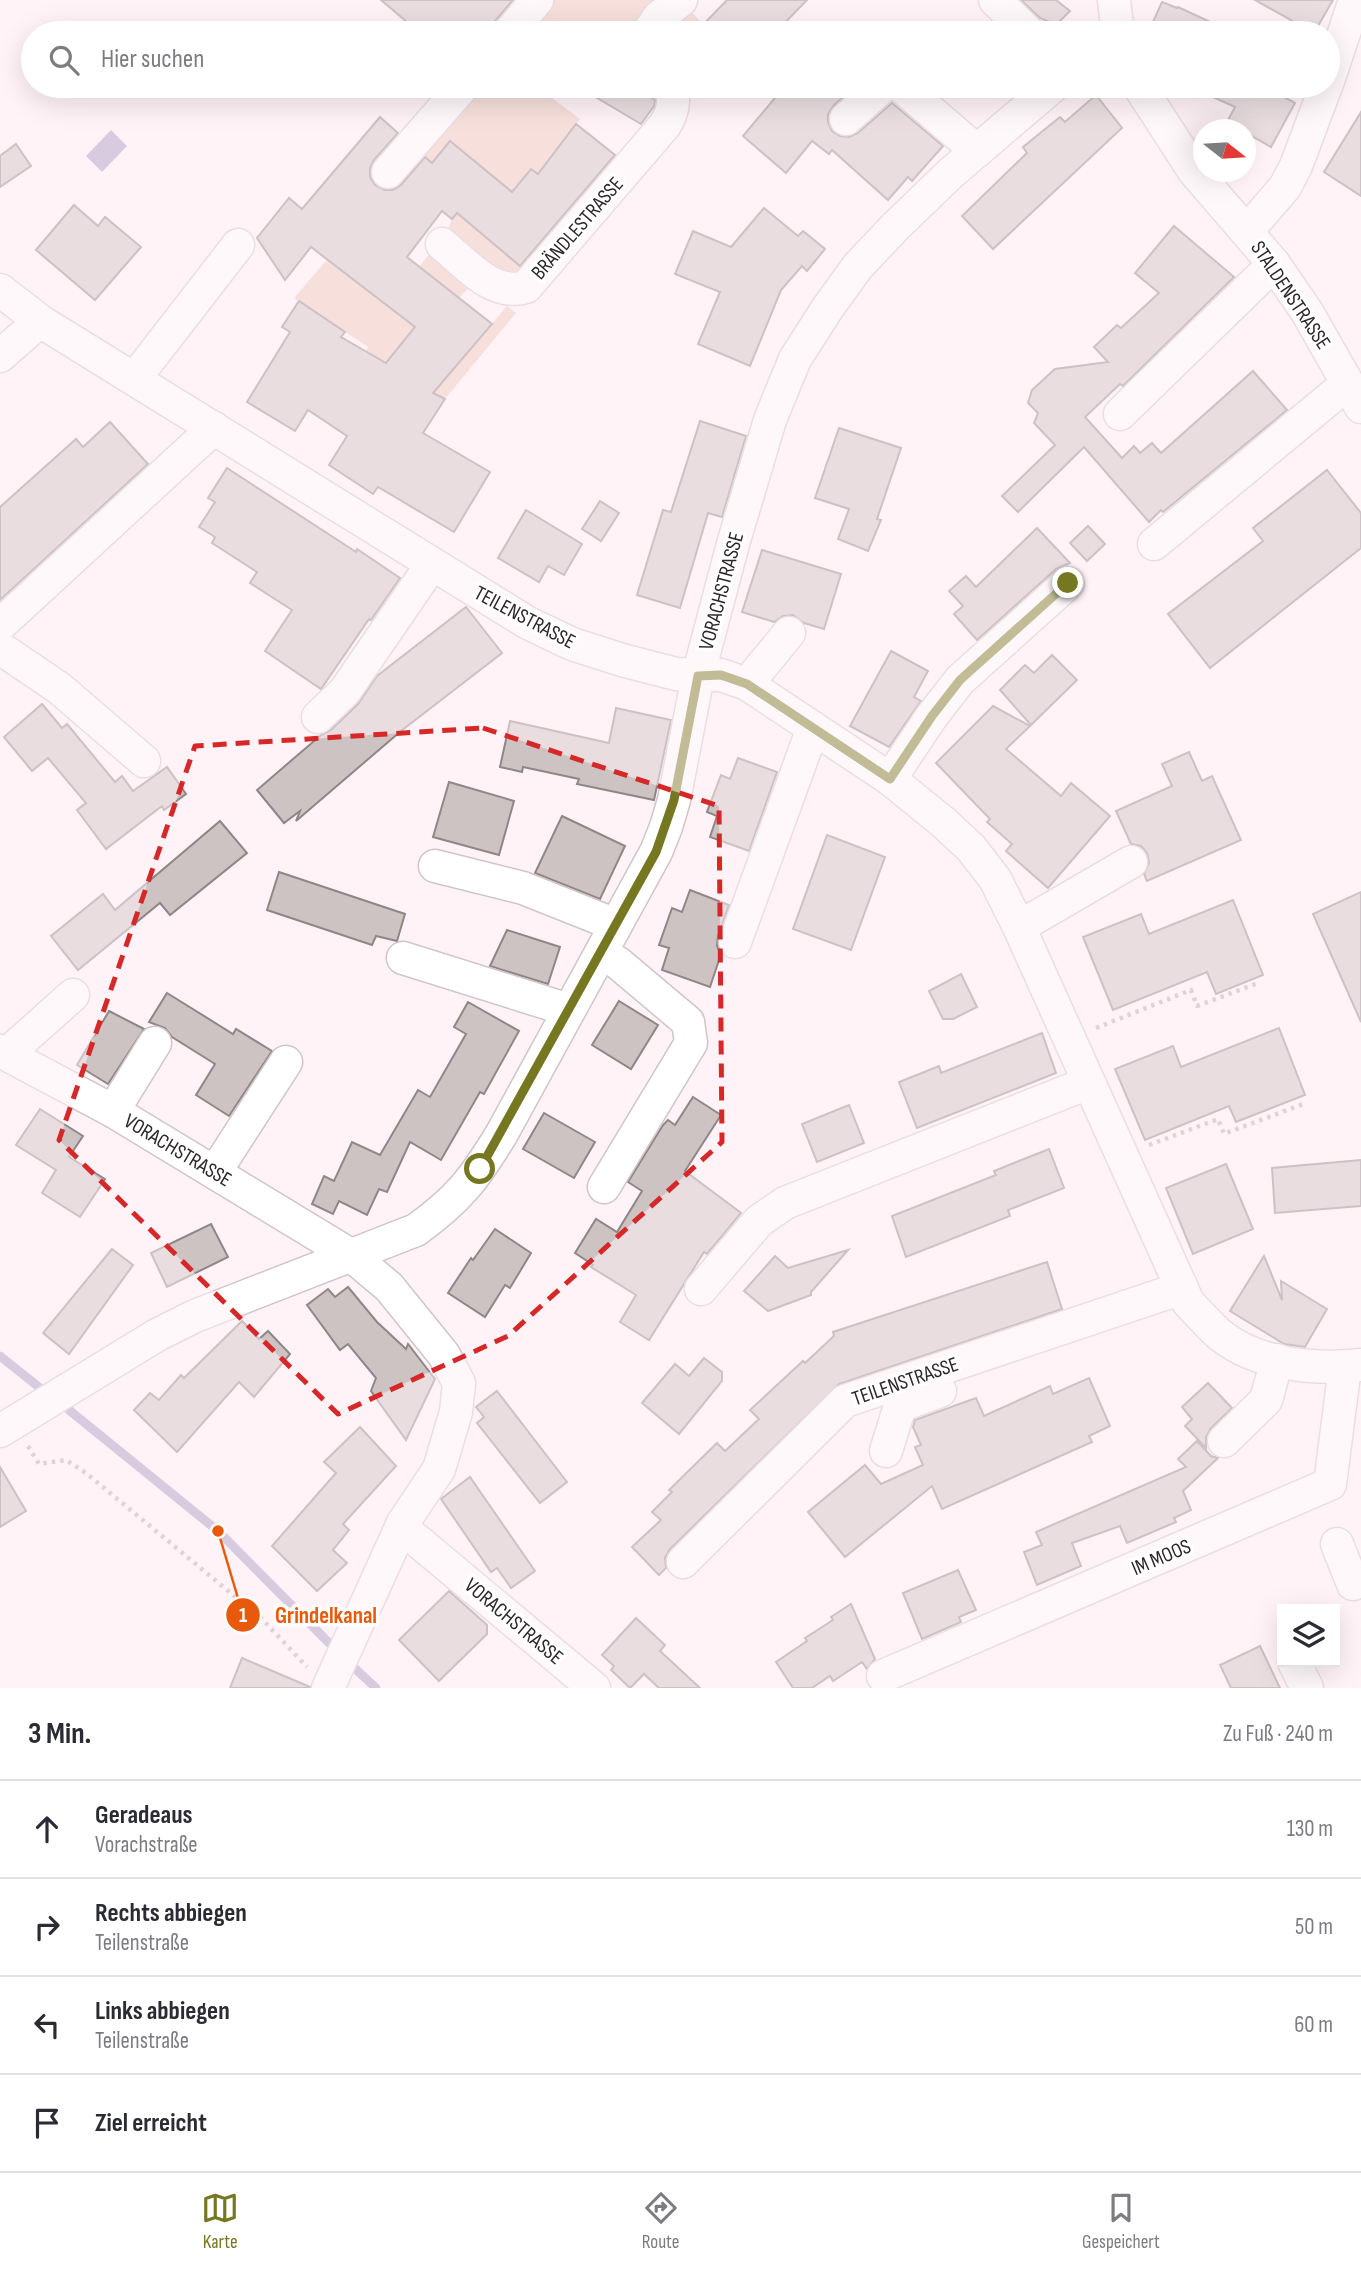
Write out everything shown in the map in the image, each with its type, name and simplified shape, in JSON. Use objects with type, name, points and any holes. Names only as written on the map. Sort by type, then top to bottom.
[{"type":"street","points":[[519,21],[537,0]]},
{"type":"street","points":[[656,21],[681,0]]},
{"type":"street","points":[[995,0],[1017,21]]},
{"type":"street","points":[[1114,0],[1117,21]]},
{"type":"street","points":[[1340,44],[1355,0]]},
{"type":"street","points":[[388,172],[453,98]]},
{"type":"street","name":"BRÄNDLESTRASSE","points":[[442,244],[492,285],[515,290],[526,287],[664,125],[674,98]]},
{"type":"street","points":[[846,119],[870,98]]},
{"type":"street","points":[[915,98],[977,151]]},
{"type":"street","name":"VORACHSTRASSE","points":[[4,1422],[195,1316],[416,1230],[445,1209],[473,1180],[501,1135],[601,953],[656,852],[666,827],[674,800],[698,676],[770,420],[795,359],[858,266],[904,218],[1039,98]]},
{"type":"street","name":"STALDENSTRASSE","points":[[1147,98],[1194,172],[1274,264],[1307,312],[1354,396]]},
{"type":"street","points":[[1247,230],[1285,187],[1296,166],[1321,98]]},
{"type":"street","points":[[135,378],[238,245]]},
{"type":"street","points":[[1120,414],[1274,264]]},
{"type":"street","name":"TEILENSTRASSE","points":[[0,290],[40,321],[528,623],[572,644],[677,674],[721,675],[747,684],[890,779],[971,848],[995,879],[1185,1295],[1220,1335],[1247,1351],[1303,1366],[1353,1366]]},
{"type":"street","points":[[0,356],[40,321]]},
{"type":"street","points":[[1154,544],[1354,396]]},
{"type":"street","points":[[0,625],[214,428]]},
{"type":"street","points":[[318,716],[345,691],[432,564]]},
{"type":"street","points":[[890,779],[960,680],[1068,583]]},
{"type":"street","points":[[747,684],[789,633]]},
{"type":"street","points":[[0,648],[59,688],[144,761]]},
{"type":"street","points":[[735,942],[813,728]]},
{"type":"street","points":[[1019,927],[1131,862]]},
{"type":"street","points":[[435,866],[523,888],[616,925]]},
{"type":"street","points":[[601,953],[618,962],[688,1022],[691,1043],[604,1187]]},
{"type":"street","points":[[403,958],[569,1010]]},
{"type":"street","points":[[4,1052],[74,995]]},
{"type":"street","points":[[113,1111],[155,1043]]},
{"type":"street","name":"VORACHSTRASSE","points":[[4,1052],[113,1111],[352,1256],[389,1287],[444,1355],[459,1383],[456,1412],[439,1469],[401,1527],[352,1637],[322,1681]]},
{"type":"street","points":[[215,1172],[286,1062]]},
{"type":"street","points":[[701,1289],[759,1221],[785,1203],[1088,1083]]},
{"type":"street","name":"TEILENSTRASSE","points":[[886,1451],[900,1406],[1185,1295]]},
{"type":"street","name":"TEILENSTRASSE","points":[[683,1562],[845,1401],[1185,1295]]},
{"type":"street","points":[[1224,1441],[1266,1400],[1277,1360]]},
{"type":"street","name":"IM MOOS","points":[[883,1676],[1330,1485],[1353,1366]]},
{"type":"street","name":"VORACHSTRASSE","points":[[401,1527],[594,1688]]},
{"type":"street","points":[[1337,1544],[1353,1584],[1361,1581]]},
{"type":"street","points":[[1296,1667],[1307,1688]]},
{"type":"path","points":[[1069,1039],[1191,990],[1197,1006],[1258,983]]},
{"type":"path","points":[[1121,1155],[1218,1119],[1224,1134],[1303,1104]]},
{"type":"path","points":[[4,1422],[40,1464],[66,1460],[86,1473],[262,1619],[322,1681]]},
{"type":"highlighted area","points":[[483,728],[719,806],[722,1142],[508,1336],[338,1414],[59,1140],[195,746]]},
{"type":"shaded area","points":[[550,0],[680,0],[700,21],[532,21]]},
{"type":"shaded area","points":[[467,98],[552,98],[580,119],[558,148],[607,193],[588,215],[531,169],[479,232],[520,266],[539,244],[554,256],[534,279],[480,276],[459,298],[446,289],[405,338],[450,373],[507,306],[516,313],[445,399],[366,352],[368,347],[294,298]],"holes":[[[451,141],[490,175],[452,219],[442,244],[430,253],[402,289],[396,285],[383,302],[344,273],[423,237],[396,215],[413,186]]]},
{"type":"shaded area","points":[[111,130],[127,146],[102,172],[86,156]]},
{"type":"building","points":[[381,0],[513,0],[495,21],[406,21]]},
{"type":"building","points":[[727,0],[807,0],[787,21],[707,21]]},
{"type":"building","points":[[1021,0],[1056,0],[1070,11],[1060,21],[1040,18]]},
{"type":"building","points":[[1255,0],[1333,0],[1321,21],[1293,21]]},
{"type":"building","points":[[1162,2],[1208,21],[1153,21]]},
{"type":"building","points":[[597,98],[652,98],[655,100],[654,106],[641,124]]},
{"type":"building","points":[[775,98],[842,98],[828,114],[832,131],[840,136],[849,137],[858,133],[892,103],[943,146],[912,181],[908,177],[888,200],[832,150],[829,154],[812,141],[786,173],[743,136]]},
{"type":"building","points":[[1093,98],[1098,98],[1122,128],[993,249],[962,216],[1027,153],[1023,147],[1060,117],[1065,122]]},
{"type":"building","points":[[1215,98],[1286,98],[1295,103],[1271,147],[1256,138],[1256,119],[1229,119],[1235,107]]},
{"type":"building","points":[[1361,112],[1361,196],[1324,172]]},
{"type":"building","points":[[380,117],[398,133],[370,168],[370,177],[375,185],[385,190],[393,190],[401,185],[425,157],[432,163],[450,141],[512,192],[531,169],[538,174],[576,124],[615,155],[520,266],[457,213],[452,219],[442,211],[407,257],[492,324],[433,393],[445,399],[423,433],[490,472],[454,532],[378,487],[373,494],[329,465],[347,436],[308,410],[295,431],[247,402],[290,332],[282,327],[299,301],[345,332],[341,337],[386,363],[415,327],[311,247],[285,280],[257,238],[289,198],[302,209]]},
{"type":"building","points":[[16,144],[31,166],[0,187],[0,156]]},
{"type":"building","points":[[74,205],[98,226],[105,217],[141,247],[95,300],[36,250]]},
{"type":"building","points":[[764,208],[798,236],[803,231],[825,249],[807,271],[802,266],[781,290],[750,366],[698,344],[720,292],[675,274],[693,231],[731,247]]},
{"type":"building","points":[[1174,226],[1234,277],[1123,386],[1120,384],[1085,417],[1122,458],[1134,446],[1140,453],[1152,443],[1161,453],[1253,371],[1287,410],[1149,522],[1084,447],[1018,512],[1002,496],[1055,445],[1034,423],[1038,413],[1028,403],[1032,390],[1055,369],[1108,362],[1094,347],[1117,325],[1121,328],[1159,293],[1135,273]]},
{"type":"building","points":[[700,421],[746,436],[722,517],[708,513],[680,608],[637,595],[663,510],[671,512]]},
{"type":"building","points":[[110,422],[148,464],[0,600],[0,507],[76,439],[83,447]]},
{"type":"building","points":[[839,428],[901,448],[877,519],[881,520],[868,551],[838,539],[849,509],[815,498]]},
{"type":"building","points":[[227,468],[400,578],[321,689],[265,651],[292,610],[250,583],[257,572],[212,543],[215,537],[199,527],[215,502],[208,498]]},
{"type":"building","points":[[1327,470],[1361,513],[1361,548],[1210,668],[1168,614],[1263,541],[1253,528]]},
{"type":"building","points":[[600,501],[619,513],[601,541],[582,529]]},
{"type":"building","points":[[526,510],[582,544],[564,575],[548,566],[539,582],[498,558]]},
{"type":"building","points":[[1088,526],[1105,544],[1087,561],[1070,543]]},
{"type":"building","points":[[1037,528],[1070,563],[1056,569],[977,640],[954,614],[963,606],[949,591],[966,576],[976,587]]},
{"type":"building","points":[[762,550],[841,574],[824,629],[804,623],[793,615],[783,616],[774,622],[742,612]]},
{"type":"building","points":[[466,607],[502,653],[401,731],[296,821],[300,811],[284,823],[257,790],[321,735],[331,730],[358,704],[377,676]]},
{"type":"building","points":[[891,651],[928,671],[914,697],[921,701],[889,747],[850,726]]},
{"type":"building","points":[[1052,655],[1077,680],[1031,725],[1000,690],[1025,665],[1034,673]]},
{"type":"building","points":[[42,704],[62,728],[67,724],[115,782],[122,776],[133,791],[167,767],[186,794],[164,810],[162,806],[106,849],[77,810],[86,803],[48,758],[32,771],[4,737]]},
{"type":"building","points":[[993,706],[1030,726],[1006,749],[1061,796],[1071,783],[1110,816],[1048,888],[1006,851],[1012,844],[987,822],[990,819],[936,763]]},
{"type":"building","points":[[616,708],[671,720],[654,800],[577,784],[579,779],[523,767],[522,772],[500,767],[510,721],[609,743]]},
{"type":"building","points":[[1189,752],[1202,781],[1212,776],[1241,840],[1147,881],[1144,874],[1149,863],[1147,853],[1141,846],[1131,844],[1116,811],[1172,786],[1162,764]]},
{"type":"building","points":[[738,758],[777,772],[749,851],[710,837],[717,816],[707,812],[721,775],[730,779]]},
{"type":"building","points":[[449,782],[514,801],[499,855],[433,837]]},
{"type":"building","points":[[562,816],[625,846],[600,899],[535,873]]},
{"type":"building","points":[[220,821],[247,853],[170,915],[160,903],[78,970],[51,936],[103,894],[115,910]]},
{"type":"building","points":[[827,835],[885,857],[851,950],[793,929]]},
{"type":"building","points":[[279,872],[405,914],[397,941],[376,936],[372,945],[267,910]]},
{"type":"building","points":[[690,890],[729,905],[718,936],[717,946],[721,954],[710,987],[662,970],[669,948],[659,945],[672,908],[682,912]]},
{"type":"building","points":[[1361,892],[1361,1022],[1313,914]]},
{"type":"building","points":[[1233,900],[1263,975],[1216,994],[1207,972],[1113,1010],[1083,937],[1141,914],[1149,934]]},
{"type":"building","points":[[507,930],[560,947],[548,984],[490,966]]},
{"type":"building","points":[[961,974],[977,1007],[953,1019],[943,1019],[929,991]]},
{"type":"building","points":[[167,993],[233,1034],[236,1029],[272,1051],[229,1116],[196,1095],[215,1064],[172,1037],[165,1028],[149,1022]]},
{"type":"building","points":[[619,1001],[658,1025],[631,1069],[592,1045]]},
{"type":"building","points":[[468,1002],[519,1031],[484,1094],[480,1092],[441,1160],[410,1142],[387,1192],[379,1189],[367,1215],[339,1201],[333,1214],[312,1204],[324,1176],[334,1181],[352,1142],[380,1155],[418,1090],[430,1097],[466,1034],[454,1027]]},
{"type":"building","points":[[109,1011],[144,1029],[108,1084],[77,1065]]},
{"type":"building","points":[[1279,1028],[1305,1095],[1236,1122],[1229,1106],[1145,1140],[1115,1069],[1173,1046],[1181,1067]]},
{"type":"building","points":[[1042,1033],[1056,1073],[917,1128],[899,1082],[939,1066],[941,1073]]},
{"type":"building","points":[[693,1097],[721,1115],[685,1171],[741,1213],[707,1254],[704,1252],[649,1340],[620,1322],[636,1295],[591,1267],[593,1265],[575,1253],[596,1219],[617,1232],[642,1191],[628,1182],[663,1125],[668,1120],[675,1125]]},
{"type":"building","points":[[849,1105],[864,1143],[817,1162],[802,1124]]},
{"type":"building","points":[[40,1109],[83,1136],[69,1157],[105,1179],[80,1217],[42,1193],[56,1170],[16,1145]]},
{"type":"building","points":[[544,1113],[595,1142],[574,1178],[523,1149]]},
{"type":"building","points":[[1049,1149],[1064,1188],[1008,1210],[1010,1216],[906,1257],[892,1216],[996,1175],[994,1171]]},
{"type":"building","points":[[1361,1160],[1361,1206],[1275,1213],[1272,1168]]},
{"type":"building","points":[[1226,1164],[1253,1229],[1193,1254],[1166,1188]]},
{"type":"building","points":[[211,1224],[228,1257],[167,1287],[151,1253]]},
{"type":"building","points":[[495,1229],[531,1253],[510,1288],[505,1285],[485,1317],[448,1293],[471,1258],[473,1260]]},
{"type":"building","points":[[112,1249],[133,1265],[69,1354],[43,1333]]},
{"type":"building","points":[[848,1250],[811,1295],[768,1311],[744,1291],[775,1256],[788,1268]]},
{"type":"building","points":[[1264,1256],[1282,1300],[1281,1281],[1327,1309],[1305,1347],[1284,1344],[1230,1311]]},
{"type":"building","points":[[1047,1262],[1062,1309],[839,1384],[670,1549],[665,1558],[666,1568],[659,1575],[632,1547],[661,1520],[652,1512],[672,1492],[669,1490],[717,1443],[725,1451],[759,1419],[750,1410],[834,1336],[833,1332]]},
{"type":"building","points":[[348,1287],[377,1322],[406,1349],[408,1344],[435,1379],[406,1440],[371,1391],[376,1378],[348,1344],[340,1350],[307,1305],[328,1289],[335,1297]]},
{"type":"building","points":[[242,1321],[259,1339],[268,1331],[290,1354],[254,1397],[239,1382],[177,1452],[134,1410],[150,1393],[159,1400],[181,1375],[184,1378]]},
{"type":"building","points":[[704,1358],[722,1372],[722,1381],[679,1434],[642,1403],[675,1364],[689,1376]]},
{"type":"building","points":[[1089,1378],[1110,1426],[1089,1436],[1092,1442],[942,1509],[932,1486],[845,1557],[808,1512],[865,1465],[881,1484],[923,1465],[915,1447],[921,1445],[913,1427],[915,1420],[976,1398],[984,1416],[1050,1386],[1053,1394]]},
{"type":"building","points":[[1208,1383],[1232,1408],[1211,1428],[1206,1437],[1206,1448],[1185,1426],[1192,1419],[1182,1407]]},
{"type":"building","points":[[497,1391],[567,1482],[540,1503],[477,1423],[484,1417],[476,1407]]},
{"type":"building","points":[[360,1427],[396,1466],[343,1524],[349,1530],[333,1550],[347,1563],[317,1591],[272,1546],[336,1473],[324,1462]]},
{"type":"building","points":[[1197,1441],[1211,1456],[1218,1458],[1183,1491],[1191,1510],[1174,1518],[1176,1522],[1127,1543],[1120,1526],[1072,1543],[1081,1566],[1037,1585],[1024,1552],[1042,1545],[1036,1532],[1186,1467],[1178,1459]]},
{"type":"building","points":[[0,1467],[26,1511],[0,1527]]},
{"type":"building","points":[[470,1477],[535,1571],[511,1588],[497,1568],[491,1572],[441,1499]]},
{"type":"building","points":[[958,1570],[976,1610],[959,1617],[961,1622],[922,1639],[903,1593]]},
{"type":"building","points":[[449,1591],[487,1625],[487,1634],[439,1681],[399,1640]]},
{"type":"building","points":[[851,1604],[875,1659],[867,1669],[862,1662],[833,1681],[830,1676],[812,1688],[793,1688],[776,1662],[807,1641],[805,1638],[833,1620],[831,1617]]},
{"type":"building","points":[[636,1618],[665,1645],[660,1651],[700,1688],[659,1688],[644,1674],[630,1688],[611,1670],[614,1666],[602,1655]]},
{"type":"building","points":[[1260,1646],[1280,1688],[1231,1688],[1220,1665]]},
{"type":"building","points":[[242,1658],[310,1687],[310,1688],[230,1688]]},
{"type":"waterway","points":[[0,1356],[40,1388]]},
{"type":"waterway","points":[[69,1410],[218,1531],[338,1652]]},
{"type":"waterway","points":[[348,1662],[376,1688]]},
{"type":"place","name":"Grindelkanal","points":[[218,1531]]},
{"type":"route","points":[[480,1169],[656,852],[674,800],[698,676],[721,675],[747,684],[890,779],[960,680],[1068,583]]}]
